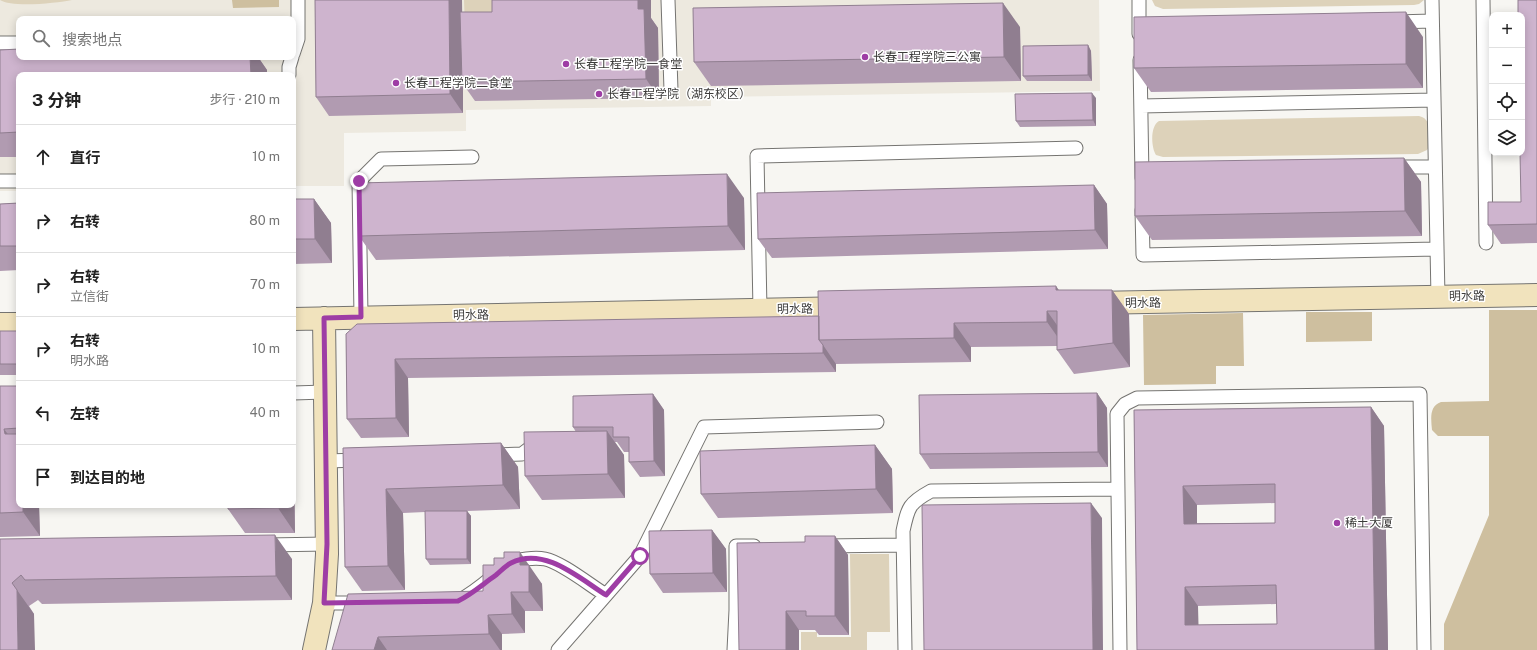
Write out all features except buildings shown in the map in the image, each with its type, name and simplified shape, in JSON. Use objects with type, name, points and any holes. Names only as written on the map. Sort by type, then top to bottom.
[{"type":"street","name":"明水路","points":[[1071,304],[1537,295]]},
{"type":"street","name":"明水路","points":[[296,319],[864,308]]},
{"type":"street","points":[[314,650],[324,603],[327,544],[324,318]]},
{"type":"street","points":[[0,324],[16,324]]},
{"type":"lane","points":[[296,39],[298,0]]},
{"type":"lane","points":[[668,0],[671,90]]},
{"type":"lane","points":[[1138,0],[1143,255],[1436,249]]},
{"type":"lane","points":[[1432,0],[1438,297]]},
{"type":"lane","points":[[1484,0],[1486,243]]},
{"type":"lane","points":[[1384,22],[1432,22]]},
{"type":"lane","points":[[1139,27],[1155,27]]},
{"type":"lane","points":[[0,43],[16,42]]},
{"type":"lane","points":[[289,72],[292,60]]},
{"type":"lane","points":[[1140,106],[1434,100]]},
{"type":"lane","points":[[760,310],[757,156],[1076,148]]},
{"type":"lane","points":[[361,317],[359,181],[381,159],[472,157]]},
{"type":"lane","points":[[1379,168],[1435,166]]},
{"type":"lane","points":[[1142,172],[1157,172]]},
{"type":"lane","points":[[0,182],[16,181]]},
{"type":"lane","points":[[296,393],[325,392]]},
{"type":"lane","points":[[1120,650],[1117,414],[1125,404],[1137,398],[1420,394],[1424,650]]},
{"type":"lane","points":[[558,650],[640,556],[704,427],[877,422]]},
{"type":"lane","points":[[483,456],[522,454],[537,442],[550,442]]},
{"type":"lane","points":[[326,461],[373,459]]},
{"type":"lane","points":[[905,650],[904,531],[907,513],[916,499],[931,491],[1117,489]]},
{"type":"lane","points":[[255,546],[327,544]]},
{"type":"lane","points":[[808,546],[904,545]]},
{"type":"lane","points":[[734,650],[736,610],[736,546],[768,546]]},
{"type":"lane","points":[[450,601],[458,601],[470,595],[511,563],[526,559],[545,559],[558,564],[606,595]]},
{"type":"lane","points":[[324,603],[379,602]]},
{"type":"shaded area","name":"长春工程学院（湖东校区）","points":[[0,0],[1099,0],[1100,91],[711,97],[711,106],[466,110],[466,131],[344,133],[344,186],[296,186],[296,72],[16,72],[16,191],[0,191]]},
{"type":"shaded area","points":[[0,0],[72,0],[46,3],[14,4]]},
{"type":"shaded area","points":[[232,0],[279,0],[279,7],[233,8]]},
{"type":"shaded area","points":[[464,0],[516,0],[465,28]]},
{"type":"shaded area","points":[[1152,0],[1424,0],[1419,4],[1414,5],[1163,9],[1155,6]]},
{"type":"shaded area","points":[[1419,116],[1426,120],[1428,124],[1429,147],[1427,150],[1418,154],[1163,157],[1156,155],[1152,142],[1154,127],[1159,121]]},
{"type":"shaded area","points":[[1489,310],[1537,310],[1537,650],[1444,650],[1444,624],[1489,515],[1489,436],[1438,436],[1432,430],[1432,413],[1434,407],[1441,402],[1489,401]]},
{"type":"shaded area","points":[[1306,312],[1372,312],[1372,341],[1306,342]]},
{"type":"shaded area","points":[[1243,313],[1244,366],[1216,366],[1216,384],[1144,385],[1143,315]]},
{"type":"shaded area","points":[[850,554],[889,554],[890,632],[867,632],[867,650],[801,650],[801,632],[817,632],[817,637],[851,637]]},
{"type":"place","name":"长春工程学院三公寓","points":[[865,57]]},
{"type":"place","name":"长春工程学院一食堂","points":[[566,64]]},
{"type":"place","name":"长春工程学院二食堂","points":[[396,83]]},
{"type":"place","name":"长春工程学院（湖东校区）","points":[[599,94]]},
{"type":"place","name":"稀土大厦","points":[[1337,523]]},
{"type":"route","points":[[359,181],[361,317],[324,318],[327,554],[324,603],[458,601],[470,595],[511,563],[526,559],[545,559],[558,564],[606,595],[640,556]]}]
